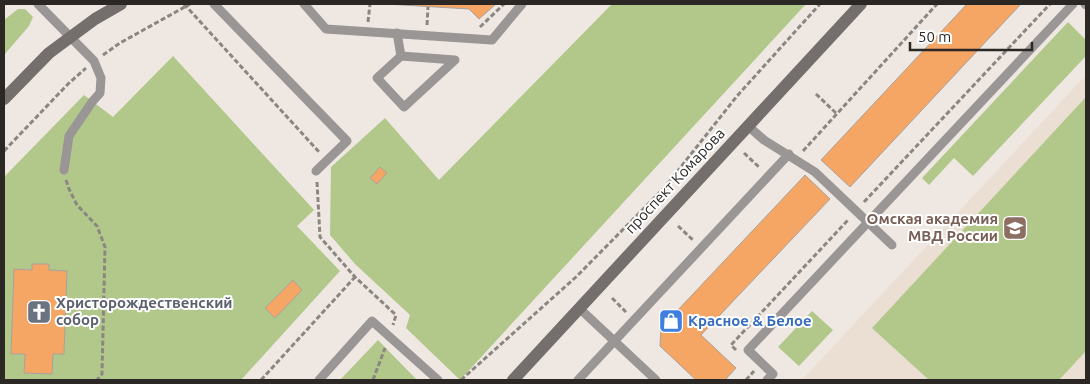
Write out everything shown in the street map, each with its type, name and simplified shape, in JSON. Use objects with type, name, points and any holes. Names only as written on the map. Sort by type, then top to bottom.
[{"type":"main road","points":[[4,98],[49,53],[95,19],[121,4]]},
{"type":"main road","name":"проспект Комарова","points":[[513,380],[861,4]]},
{"type":"lane","points":[[38,4],[94,61],[101,78],[100,93],[69,136],[64,170]]},
{"type":"lane","points":[[214,4],[347,142],[316,171]]},
{"type":"lane","points":[[304,4],[326,29],[492,40],[522,4]]},
{"type":"lane","points":[[767,380],[773,374],[748,350],[1073,4]]},
{"type":"lane","points":[[397,34],[401,56]]},
{"type":"lane","points":[[401,56],[455,60],[404,107],[377,78],[401,56]]},
{"type":"lane","points":[[748,126],[764,140],[815,172],[892,245]]},
{"type":"lane","points":[[578,380],[769,176],[792,157]]},
{"type":"lane","points":[[579,308],[656,380]]},
{"type":"lane","points":[[319,380],[372,321],[438,380]]},
{"type":"path","points":[[184,4],[327,161]]},
{"type":"path","points":[[368,22],[370,4]]},
{"type":"path","points":[[477,29],[504,4]]},
{"type":"path","points":[[461,380],[576,276],[665,187],[737,96],[820,4]]},
{"type":"path","points":[[792,157],[837,114],[937,4]]},
{"type":"path","points":[[737,351],[731,345],[1050,4]]},
{"type":"path","points":[[427,26],[428,7]]},
{"type":"path","points":[[816,94],[837,114]]},
{"type":"path","points":[[744,153],[769,176]]},
{"type":"path","points":[[64,170],[69,190],[77,205],[97,226],[106,247],[102,374],[97,380]]},
{"type":"path","points":[[316,171],[320,237],[355,278],[396,315],[373,380]]},
{"type":"path","points":[[678,226],[701,248]]},
{"type":"path","points":[[261,380],[355,278]]},
{"type":"path","points":[[612,298],[634,319]]},
{"type":"path","points":[[746,380],[756,369],[750,363]]},
{"type":"shaded area","name":"Омская академия МВД России","points":[[1086,75],[1086,380],[802,380]]},
{"type":"green space","points":[[612,4],[806,4],[460,380],[406,328],[410,315],[355,264],[330,235],[331,167],[385,118],[439,180]]},
{"type":"green space","points":[[18,9],[25,9],[33,17],[29,26],[4,55],[4,20]]},
{"type":"green space","points":[[1068,22],[1086,40],[1086,56],[973,176],[954,158],[929,185],[922,178]]},
{"type":"green space","points":[[173,56],[314,210],[297,226],[340,271],[241,380],[4,380],[4,177],[84,95],[113,117]]},
{"type":"green space","name":"Омская академия МВД России","points":[[1086,97],[1086,351],[1059,380],[929,380],[872,328]]},
{"type":"green space","points":[[812,311],[833,330],[799,366],[778,347]]},
{"type":"green space","points":[[378,340],[417,380],[340,380]]},
{"type":"building","points":[[386,4],[496,4],[479,19],[469,9]]},
{"type":"building","points":[[967,4],[1021,4],[850,187],[821,160]]},
{"type":"building","points":[[380,167],[387,173],[377,184],[370,178]]},
{"type":"building","points":[[805,175],[830,199],[701,335],[736,368],[725,380],[696,380],[660,346],[661,328]]},
{"type":"building","name":"Христорождественский собор","points":[[32,264],[49,264],[49,270],[67,271],[64,354],[53,354],[52,374],[24,373],[25,354],[11,354],[14,269],[32,270]]},
{"type":"building","points":[[293,280],[302,290],[275,318],[265,308]]},
{"type":"place","name":"Омская академия МВД России","points":[[1015,228]]},
{"type":"place","name":"Христорождественский собор","points":[[39,312]]},
{"type":"place","name":"Красное & Белое","points":[[671,321]]}]
